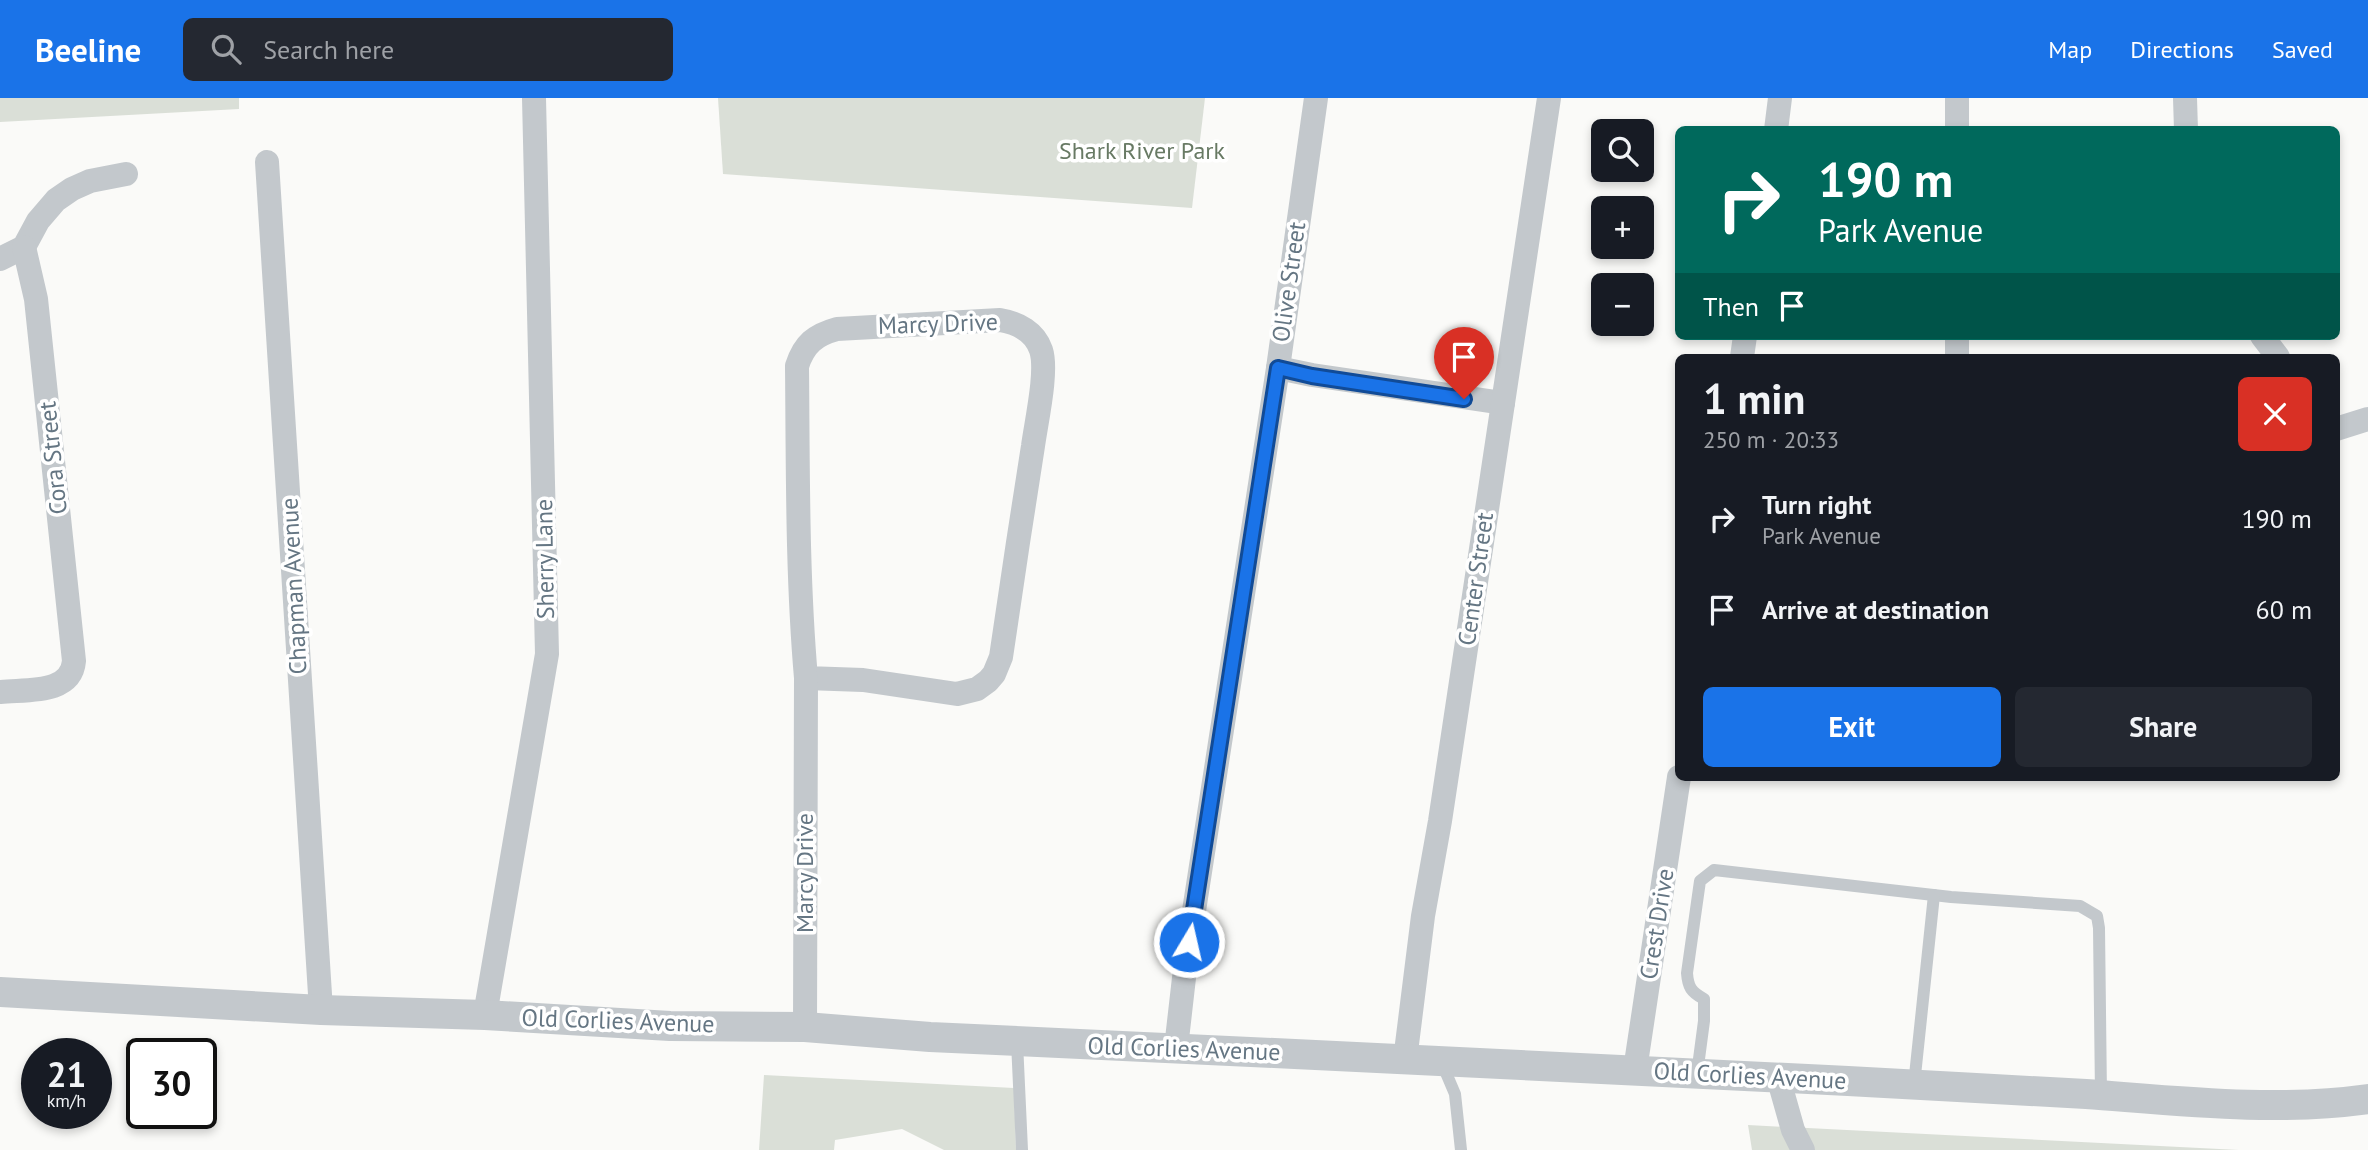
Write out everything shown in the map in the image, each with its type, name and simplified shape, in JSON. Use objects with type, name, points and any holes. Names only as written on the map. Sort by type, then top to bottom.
[{"type":"street","name":"Sherry Lane","points":[[485,1015],[547,654],[534,98]]},
{"type":"street","name":"Olive Street","points":[[1176,1048],[1185,969],[1278,368],[1316,98]]},
{"type":"street","name":"Center Street","points":[[1405,1060],[1423,916],[1440,821],[1549,98]]},
{"type":"street","points":[[1776,126],[1780,98]]},
{"type":"street","points":[[1957,98],[1957,126]]},
{"type":"street","points":[[2185,98],[2186,126]]},
{"type":"street","name":"Chapman Avenue","points":[[267,162],[321,1010]]},
{"type":"street","points":[[0,259],[24,247],[38,221],[64,194],[90,181],[127,174]]},
{"type":"street","name":"Cora Street","points":[[0,692],[58,686],[68,679],[74,661],[36,299],[24,247]]},
{"type":"street","name":"Marcy Drive","points":[[805,1027],[806,678],[797,483],[797,366],[810,341],[822,333],[837,329],[1000,320],[1022,326],[1034,337],[1043,361],[1038,414],[1001,657],[994,674],[977,689],[957,694],[863,681],[806,678]]},
{"type":"street","points":[[2265,340],[2276,354]]},
{"type":"street","points":[[1278,368],[1312,376],[1503,403]]},
{"type":"street","points":[[2340,428],[2368,419]]},
{"type":"street","name":"Crest Drive","points":[[1635,1070],[1678,781]]},
{"type":"street","name":"Old Corlies Avenue","points":[[0,992],[670,1026],[805,1027],[1017,1042],[1778,1077],[2165,1102],[2290,1105],[2332,1104],[2368,1099]]},
{"type":"street","points":[[1778,1077],[1793,1130],[1803,1150]]},
{"type":"lane","points":[[1697,1074],[1704,1021],[1703,999],[1688,986],[1688,973],[1700,881],[1714,870],[1934,895],[2080,905],[2097,916],[2101,978],[2101,1096]]},
{"type":"lane","points":[[1914,1085],[1934,895]]},
{"type":"lane","points":[[1017,1042],[1022,1150]]},
{"type":"lane","points":[[1441,1060],[1455,1094],[1461,1150]]},
{"type":"green space","points":[[0,98],[239,98],[239,109],[0,122]]},
{"type":"green space","name":"Shark River Park","points":[[718,98],[1205,98],[1192,208],[723,174]]},
{"type":"green space","points":[[764,1075],[1014,1088],[1016,1150],[944,1150],[902,1129],[835,1140],[834,1150],[759,1150]]},
{"type":"green space","points":[[1748,1125],[2239,1150],[1752,1150]]},
{"type":"route","points":[[1189,942],[1278,368],[1312,376],[1464,399]]}]
